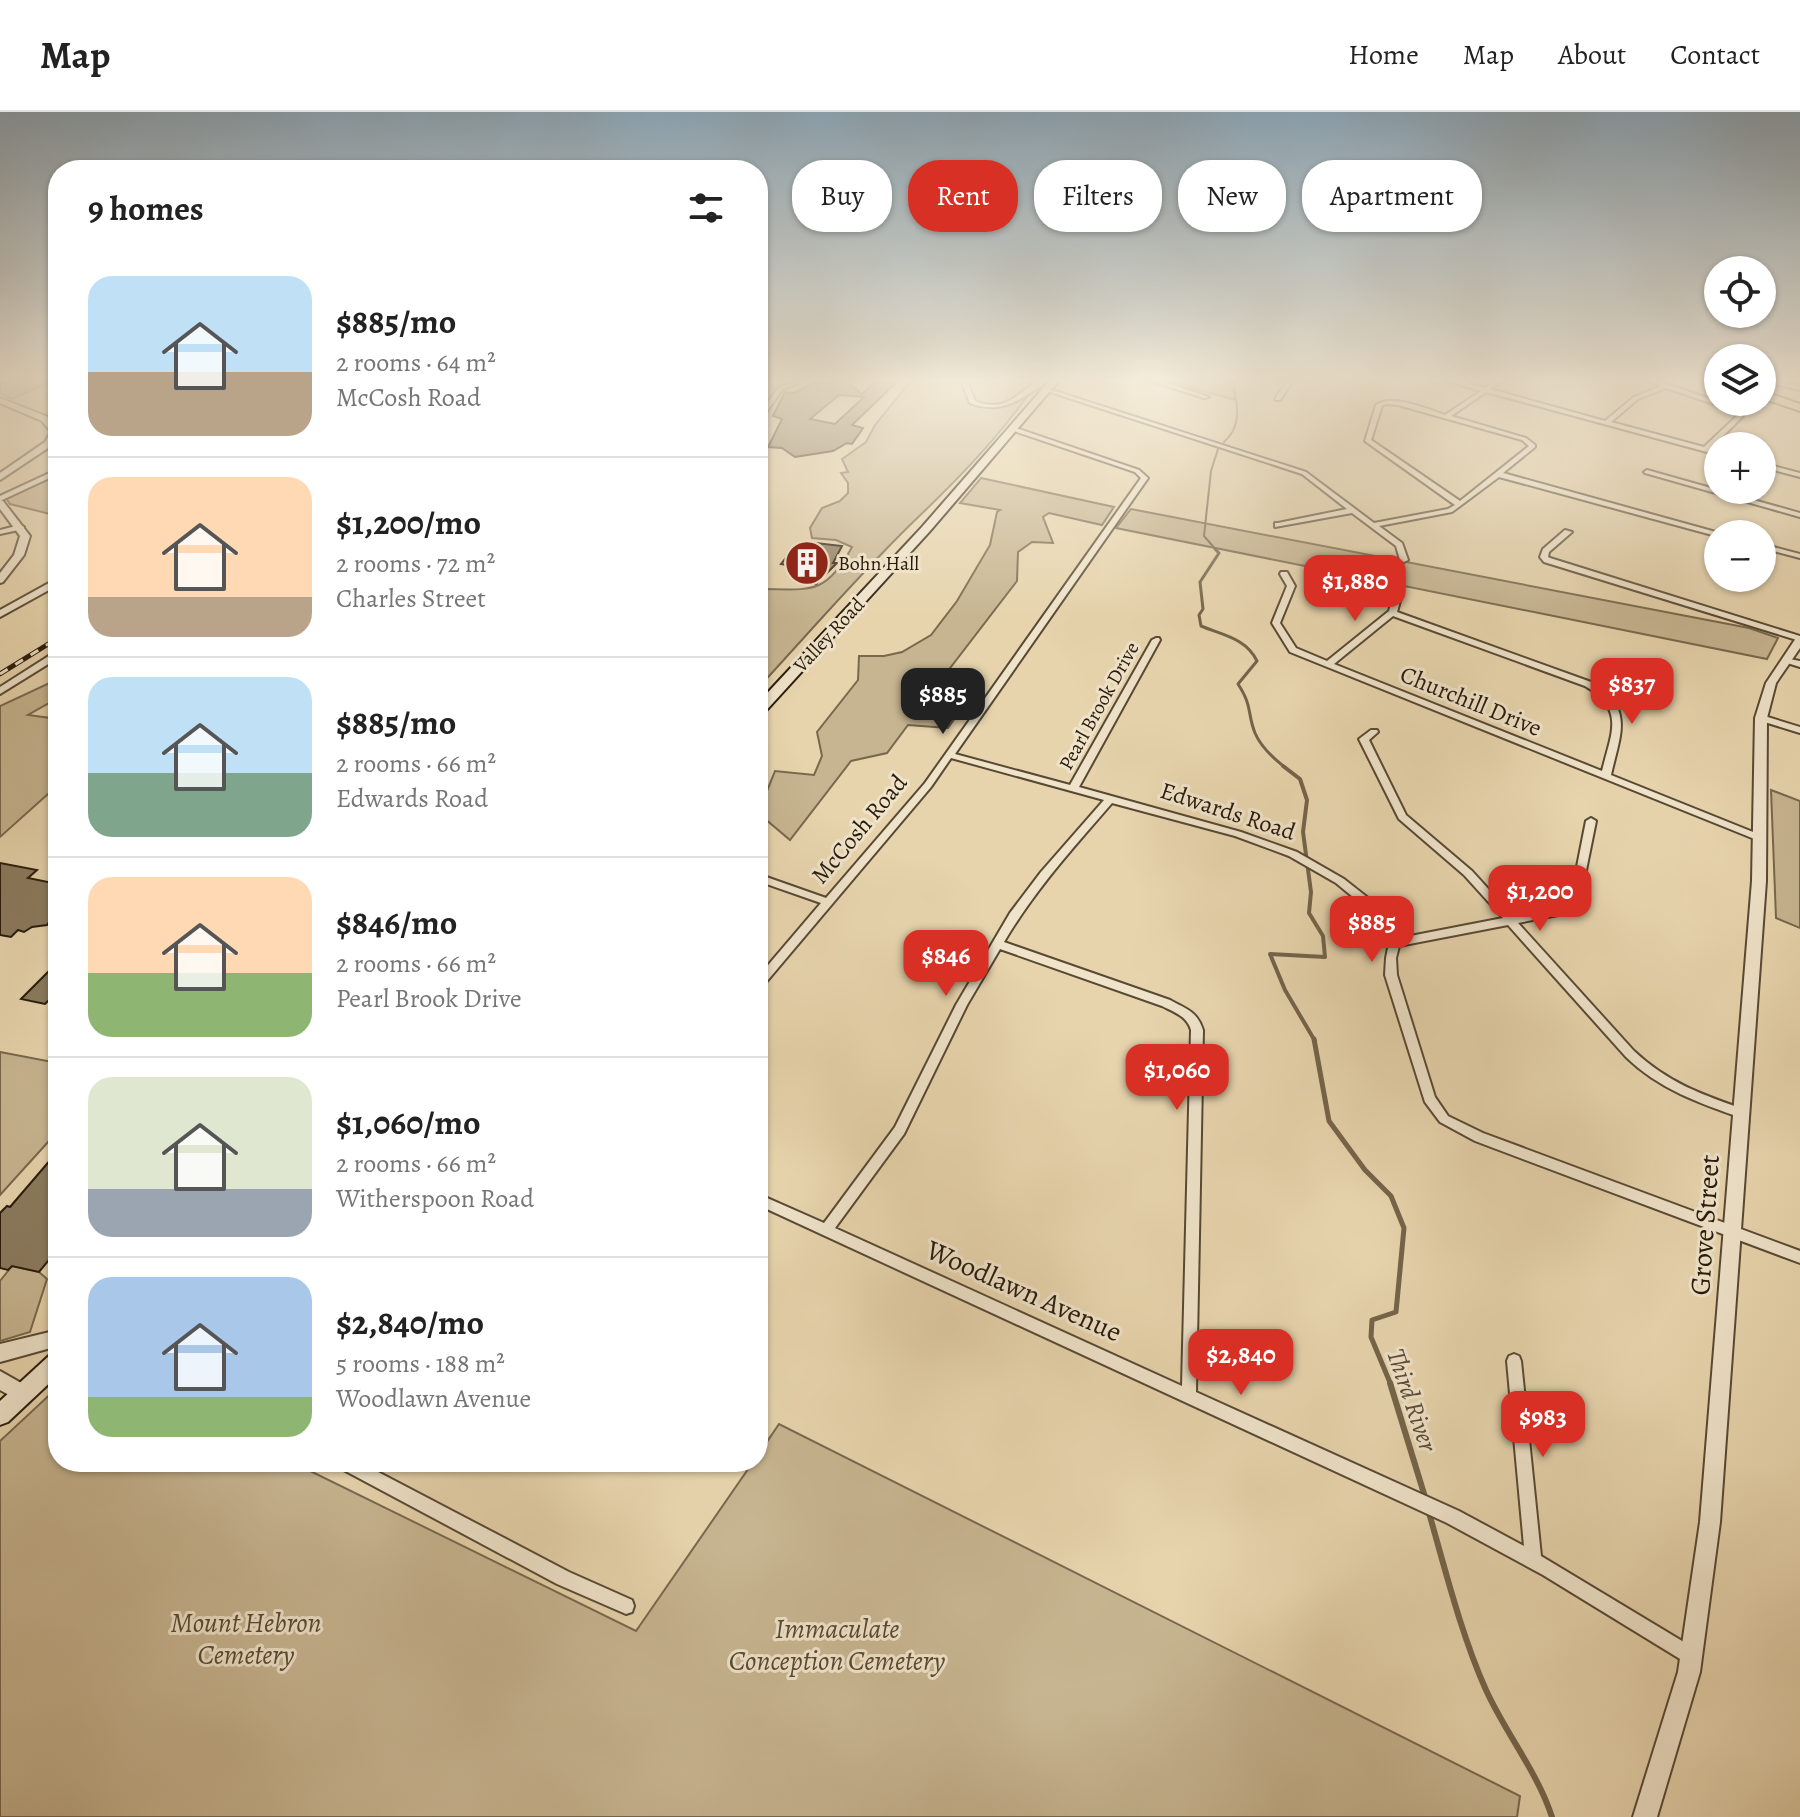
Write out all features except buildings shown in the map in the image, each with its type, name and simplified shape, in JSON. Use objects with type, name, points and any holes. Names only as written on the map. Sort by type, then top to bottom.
[{"type":"main road","name":"Valley Road","points":[[768,700],[988,458]]},
{"type":"main road","points":[[0,1415],[23,1394],[48,1357]]},
{"type":"street","points":[[0,477],[28,458]]},
{"type":"street","name":"McCosh Road","points":[[768,972],[949,755],[1145,478],[1131,469],[1097,458]]},
{"type":"street","points":[[1260,458],[1304,473],[1399,545],[1404,560]]},
{"type":"street","points":[[1392,458],[1459,504]]},
{"type":"street","points":[[1373,525],[1441,513],[1459,504],[1518,458]]},
{"type":"street","points":[[1776,469],[1800,475]]},
{"type":"street","points":[[1647,472],[1800,515]]},
{"type":"street","points":[[1497,474],[1704,530]]},
{"type":"street","points":[[0,580],[23,548],[25,536],[0,501],[48,476]]},
{"type":"street","points":[[1278,525],[1354,510]]},
{"type":"street","points":[[0,532],[20,527]]},
{"type":"street","points":[[1568,532],[1546,551],[1544,555],[1547,560],[1800,640]]},
{"type":"street","points":[[1776,550],[1800,556]]},
{"type":"street","name":"Churchill Drive","points":[[1284,574],[1291,586],[1276,619],[1281,634],[1293,650],[1760,838]]},
{"type":"street","points":[[0,614],[48,587]]},
{"type":"street","points":[[1327,665],[1392,613],[1399,590]]},
{"type":"street","points":[[1392,613],[1603,692],[1617,711],[1606,776]]},
{"type":"street","name":"Pearl Brook Drive","points":[[1073,789],[1156,640]]},
{"type":"street","name":"Grove Street","points":[[1645,1817],[1671,1738],[1691,1656],[1710,1522],[1760,838],[1761,718],[1766,693],[1800,640]]},
{"type":"street","points":[[0,691],[48,660]]},
{"type":"street","points":[[1787,660],[1800,664]]},
{"type":"street","points":[[1761,718],[1800,730]]},
{"type":"street","points":[[1374,732],[1364,739],[1402,817],[1453,859],[1646,1070],[1676,1090],[1742,1113]]},
{"type":"street","name":"Edwards Road","points":[[949,755],[1238,834],[1308,861],[1340,881],[1387,919],[1396,933],[1395,943]]},
{"type":"street","points":[[826,1230],[905,1121],[962,1005],[997,944],[1045,874],[1110,799]]},
{"type":"street","points":[[1591,821],[1583,872],[1574,903],[1557,912],[1395,943],[1390,967],[1396,997],[1425,1091],[1444,1119],[1479,1137],[1800,1257]]},
{"type":"street","points":[[768,881],[828,902]]},
{"type":"street","points":[[997,944],[1166,1003],[1194,1021],[1197,1030],[1189,1394]]},
{"type":"street","name":"Woodlawn Avenue","points":[[768,1204],[1413,1497],[1533,1560],[1691,1656]]},
{"type":"street","points":[[0,1353],[48,1345]]},
{"type":"street","points":[[1514,1361],[1533,1560]]},
{"type":"street","points":[[0,1380],[23,1394]]},
{"type":"street","points":[[370,1472],[563,1578],[626,1606]]},
{"type":"green space","points":[[976,458],[871,565],[768,677],[768,589],[803,589],[824,582],[833,575],[852,547],[836,540],[812,538],[810,528],[822,508],[840,501],[848,493],[848,483],[841,473],[848,472],[842,459]]},
{"type":"green space","points":[[981,478],[1114,507],[1102,525],[1049,513],[1043,517],[1053,543],[1032,542],[1018,552],[1017,581],[921,706],[957,715],[948,728],[908,725],[887,753],[851,761],[790,840],[768,821],[768,788],[775,771],[814,775],[822,756],[817,732],[858,680],[859,656],[902,652],[931,635],[957,601],[990,545],[1000,510],[960,503]]},
{"type":"green space","points":[[48,479],[48,514],[10,504],[6,498]]},
{"type":"green space","points":[[1131,509],[1749,628],[1778,638],[1767,659],[1116,528]]},
{"type":"green space","points":[[48,684],[48,704],[28,715],[48,718],[48,794],[0,837],[0,706]]},
{"type":"green space","points":[[1771,790],[1800,801],[1800,928],[1776,918]]},
{"type":"green space","points":[[0,1052],[48,1061],[48,1142],[0,1195]]},
{"type":"green space","points":[[12,1266],[39,1272],[47,1279],[30,1332],[0,1341],[0,1281]]},
{"type":"green space","points":[[48,1396],[48,1472],[312,1472],[636,1631],[746,1472],[768,1472],[768,1440],[779,1424],[1520,1796],[1517,1817],[0,1817],[0,1441]]},
{"type":"waterway","name":"Third River","points":[[1215,458],[1204,536],[1217,551]]},
{"type":"waterway","name":"Third River","points":[[1217,551],[1219,553],[1200,582],[1201,626],[1240,642],[1257,661],[1238,684],[1258,738],[1286,768]]},
{"type":"waterway","name":"Third River","points":[[1283,766],[1300,779],[1307,800],[1303,832],[1311,892],[1309,913],[1323,936],[1325,957],[1270,954],[1285,990],[1314,1039]]},
{"type":"waterway","name":"Third River","points":[[1314,1039],[1329,1121],[1365,1170],[1391,1196],[1404,1228],[1396,1312],[1372,1320],[1371,1337],[1391,1385]]},
{"type":"waterway","name":"Third River","points":[[1390,1383],[1425,1497]]},
{"type":"waterway","name":"Third River","points":[[1429,1513],[1454,1603],[1477,1669],[1538,1784],[1552,1817]]},
{"type":"railway","points":[[0,674],[48,644]]},
{"type":"place","name":"Bohn Hall","points":[[807,563]]},
{"type":"park label","name":"Mount Hebron Cemetery","points":[[246,1639]]},
{"type":"park label","name":"Immaculate Conception Cemetery","points":[[837,1645]]}]
